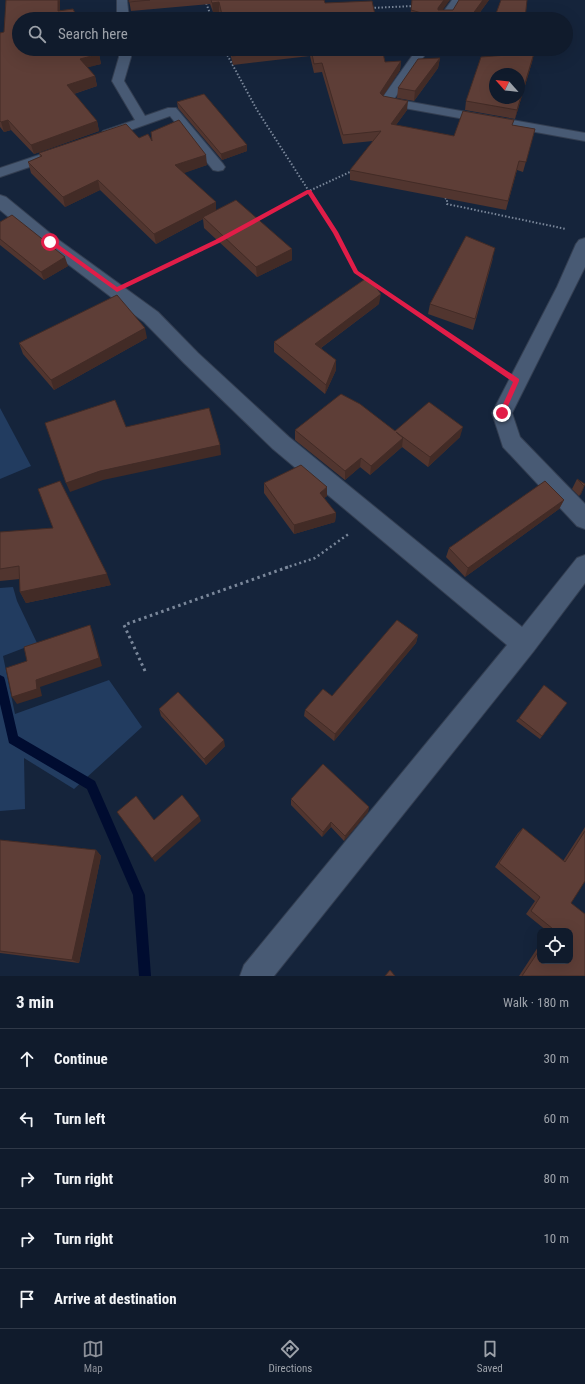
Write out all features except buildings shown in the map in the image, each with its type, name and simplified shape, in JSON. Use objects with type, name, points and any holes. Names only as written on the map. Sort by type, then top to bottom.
[{"type":"street","points":[[0,201],[50,242],[117,290],[151,317],[191,358],[281,443],[524,644]]},
{"type":"street","points":[[585,244],[575,270],[516,381],[502,413],[511,441],[585,519]]},
{"type":"street","points":[[255,976],[524,644],[585,565]]},
{"type":"lane","points":[[122,0],[123,12]]},
{"type":"lane","points":[[449,12],[456,3]]},
{"type":"lane","points":[[125,56],[118,81],[142,122]]},
{"type":"lane","points":[[418,56],[386,101],[585,137]]},
{"type":"lane","points":[[97,138],[172,111],[218,167]]},
{"type":"lane","points":[[0,173],[60,151]]},
{"type":"path","points":[[205,0],[209,12]]},
{"type":"path","points":[[369,8],[456,3]]},
{"type":"path","points":[[228,56],[257,110],[335,232],[356,272],[516,381]]},
{"type":"path","points":[[250,224],[309,191],[354,170]]},
{"type":"path","points":[[440,197],[447,198],[447,204],[570,230]]},
{"type":"path","points":[[117,290],[223,238]]},
{"type":"path","points":[[145,671],[124,625],[315,558],[372,518]]},
{"type":"shaded area","points":[[0,408],[31,466],[0,479]]},
{"type":"shaded area","points":[[13,587],[17,601],[37,643],[3,656],[15,714],[109,680],[142,727],[74,789],[24,758],[25,809],[0,811],[0,588]]},
{"type":"waterway","points":[[0,680],[13,739],[91,785],[139,895],[145,976]]},
{"type":"route","points":[[50,242],[117,290],[217,242],[309,191],[335,232],[356,272],[516,381],[502,413]]}]
